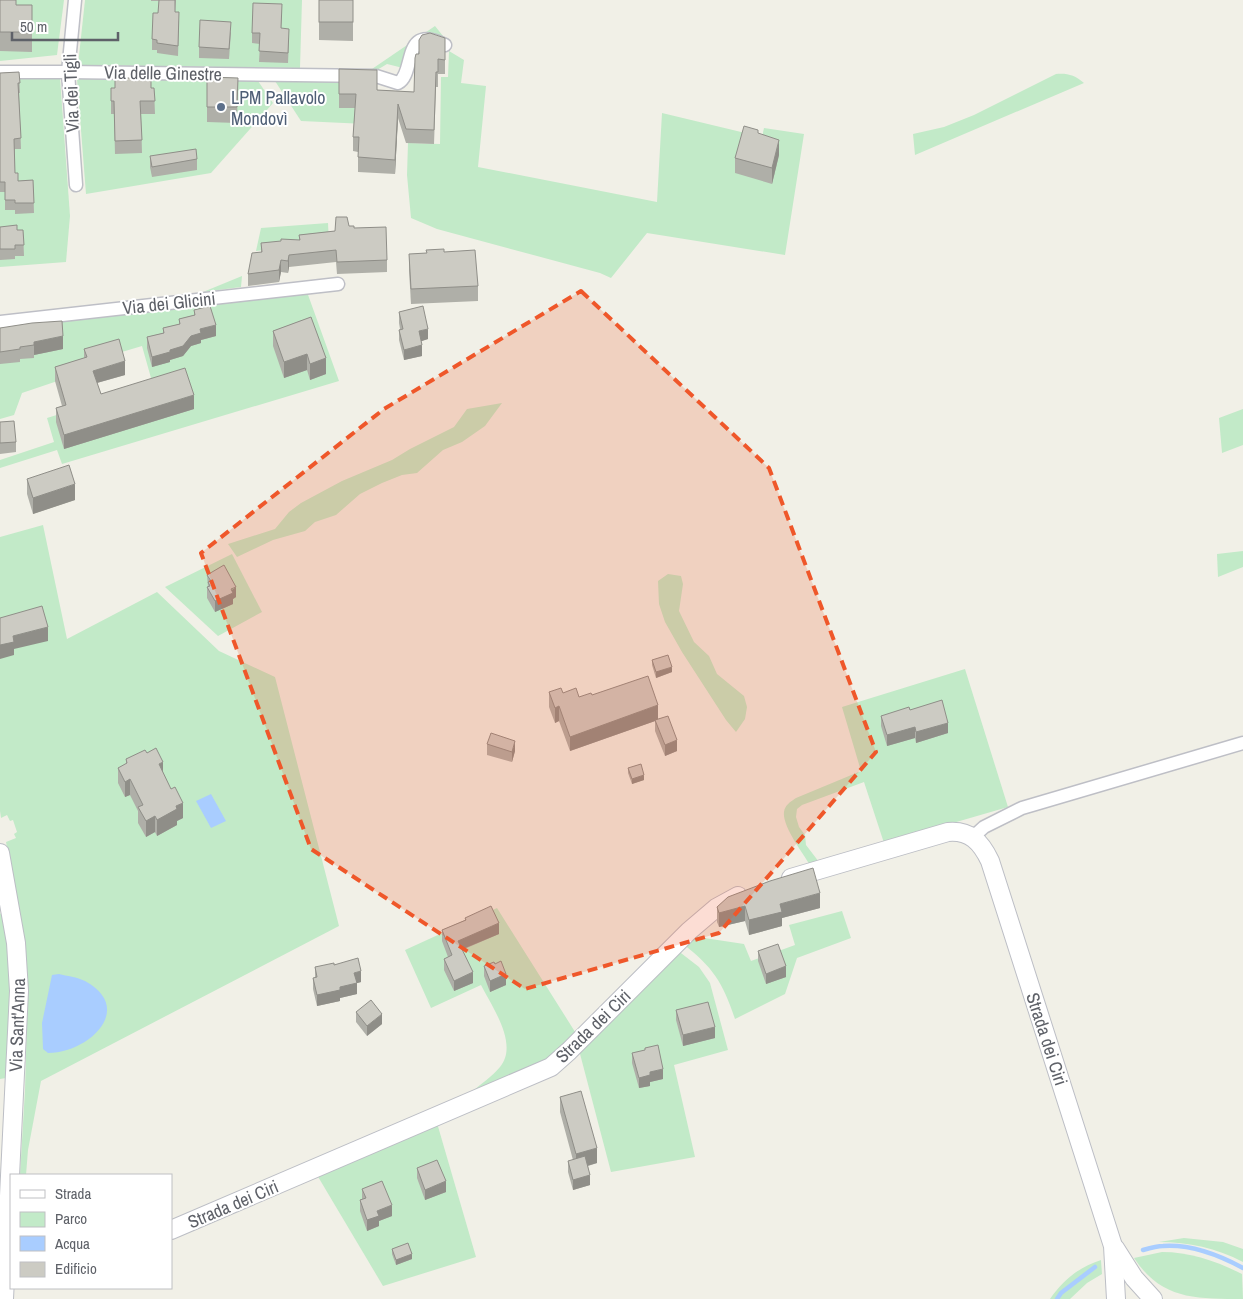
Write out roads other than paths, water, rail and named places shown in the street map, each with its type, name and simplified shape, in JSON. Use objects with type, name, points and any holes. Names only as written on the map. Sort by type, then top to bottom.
[{"type":"street","name":"Via dei Tigli","points":[[75,0],[68,72],[76,186]]},
{"type":"street","name":"Via delle Ginestre","points":[[0,72],[376,76],[398,83],[405,76],[410,54],[417,44],[428,40],[437,40],[445,44]]},
{"type":"street","name":"Via dei Glicini","points":[[0,322],[338,284]]},
{"type":"street","points":[[777,882],[948,832],[962,832],[973,837],[984,827],[1022,808],[1243,743]]},
{"type":"street","name":"Strada dei Ciri","points":[[973,837],[983,848],[990,861],[1113,1246]]},
{"type":"street","name":"Via Sant'Anna","points":[[0,853],[4,902],[16,942],[19,991],[12,1174]]},
{"type":"street","name":"Strada dei Ciri","points":[[172,1230],[551,1067],[708,914],[723,903],[754,890]]},
{"type":"street","name":"Via Sant'Anna","points":[[4,1299],[9,1264],[10,1237]]},
{"type":"street","points":[[1113,1246],[1116,1299]]},
{"type":"street","points":[[1113,1246],[1134,1278],[1154,1299]]},
{"type":"water","points":[[211,794],[226,821],[211,828],[196,801]]},
{"type":"water","points":[[59,974],[85,981],[100,992],[106,1004],[106,1016],[101,1028],[91,1038],[78,1046],[48,1053],[43,1049],[42,1023],[52,975]]},
{"type":"waterway","points":[[1143,1250],[1161,1246],[1184,1247],[1215,1255],[1243,1268]]},
{"type":"waterway","points":[[1057,1299],[1061,1293],[1095,1267]]},
{"type":"place","name":"LPM Pallavolo Mondovì","points":[[221,107]]}]
